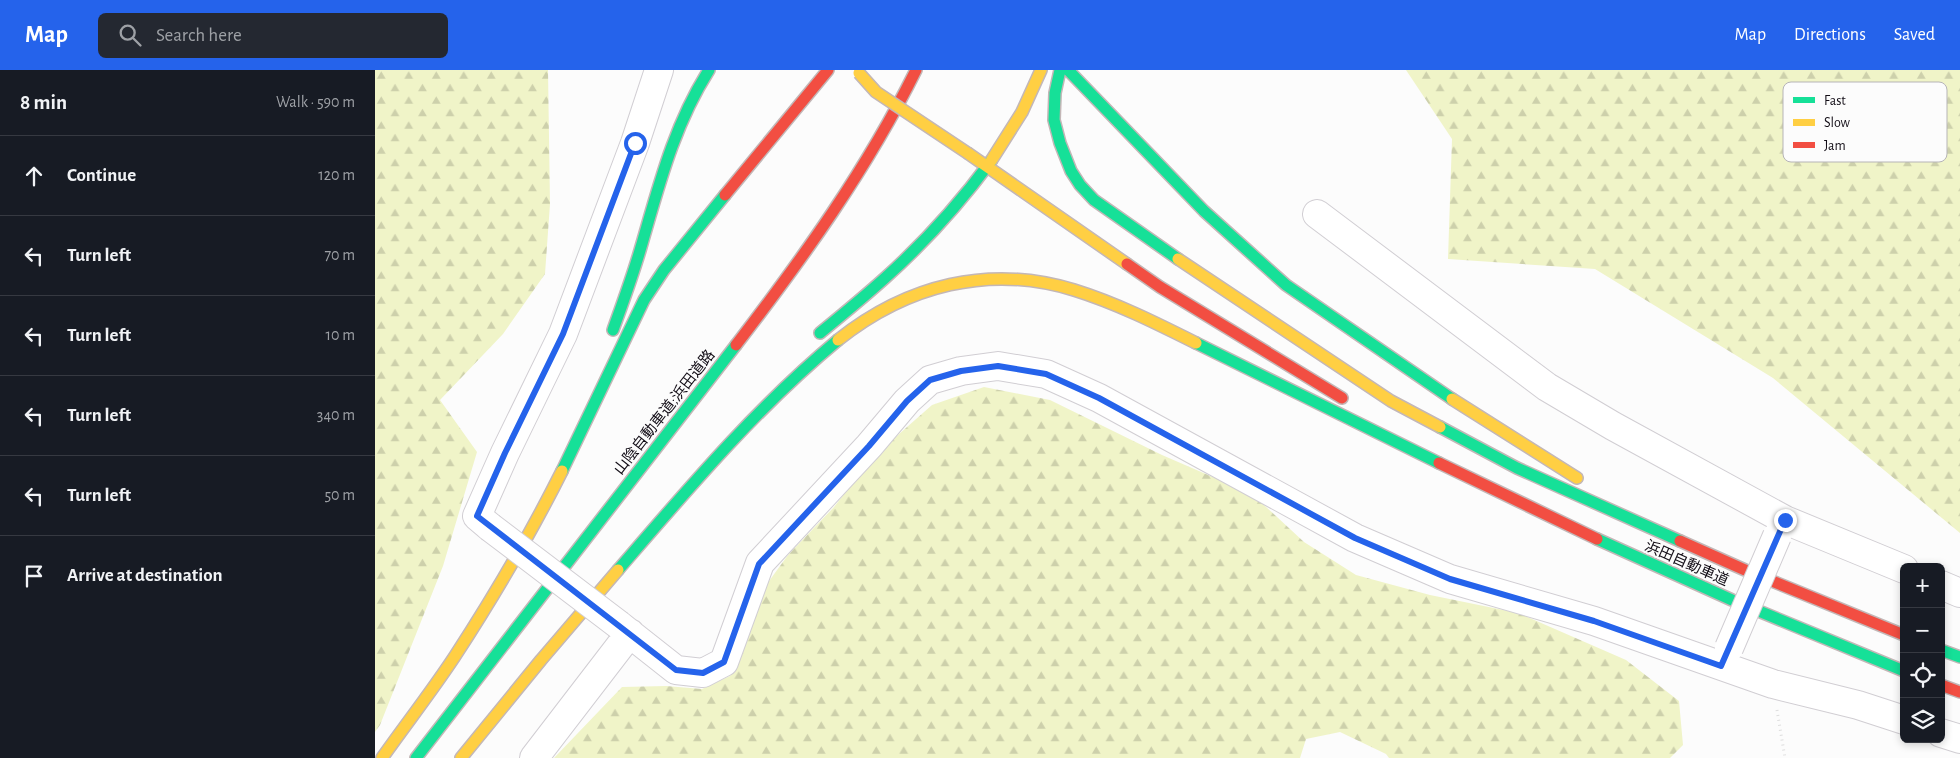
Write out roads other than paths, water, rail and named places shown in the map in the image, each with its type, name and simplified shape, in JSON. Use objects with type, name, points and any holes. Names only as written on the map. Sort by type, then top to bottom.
[{"type":"highway","points":[[565,463],[608,347],[682,114],[709,70]]},
{"type":"highway","points":[[381,758],[454,657],[532,530],[645,300],[665,270],[828,70]]},
{"type":"highway","name":"山陰自動車道;浜田道路","points":[[416,758],[780,286],[824,226],[866,160],[903,97],[916,70]]},
{"type":"highway","points":[[809,343],[893,272],[928,236],[986,166],[1022,112],[1041,70]]},
{"type":"highway","points":[[1060,70],[1055,93],[1054,120],[1059,143],[1071,172],[1080,185],[1094,200],[1122,221],[1391,401],[1517,468],[1745,570]]},
{"type":"highway","points":[[1067,70],[1204,211],[1286,285],[1419,378],[1587,484]]},
{"type":"highway","points":[[858,71],[876,92],[969,154],[1160,287],[1355,405]]},
{"type":"highway","points":[[461,758],[521,682],[631,554],[776,397],[810,364],[844,335],[874,314],[899,300],[957,282],[985,278],[1044,281],[1075,289],[1105,300],[1542,514]]},
{"type":"highway","points":[[1381,421],[1542,514]]},
{"type":"highway","points":[[631,554],[734,422]]},
{"type":"highway","points":[[1622,503],[1745,570]]},
{"type":"highway","name":"浜田自動車道","points":[[1542,514],[1732,600],[1900,669]]},
{"type":"highway","name":"浜田自動車道","points":[[1745,570],[1900,634]]},
{"type":"highway","points":[[1945,651],[1960,657]]},
{"type":"highway","points":[[1945,686],[1960,692]]},
{"type":"street","points":[[659,70],[635,143],[563,334],[505,453],[477,516],[676,670],[703,673],[724,662],[759,564],[869,446],[907,401],[930,380],[961,371],[998,366],[1046,374],[1099,398],[1355,538],[1450,579],[1725,657],[1773,684],[1858,705],[1900,719]]},
{"type":"street","points":[[1317,214],[1547,387],[1781,528],[1900,568]]},
{"type":"street","points":[[1725,657],[1781,528]]},
{"type":"street","points":[[1945,587],[1960,593]]},
{"type":"street","points":[[534,758],[625,629]]},
{"type":"street","points":[[1945,734],[1960,739]]}]
